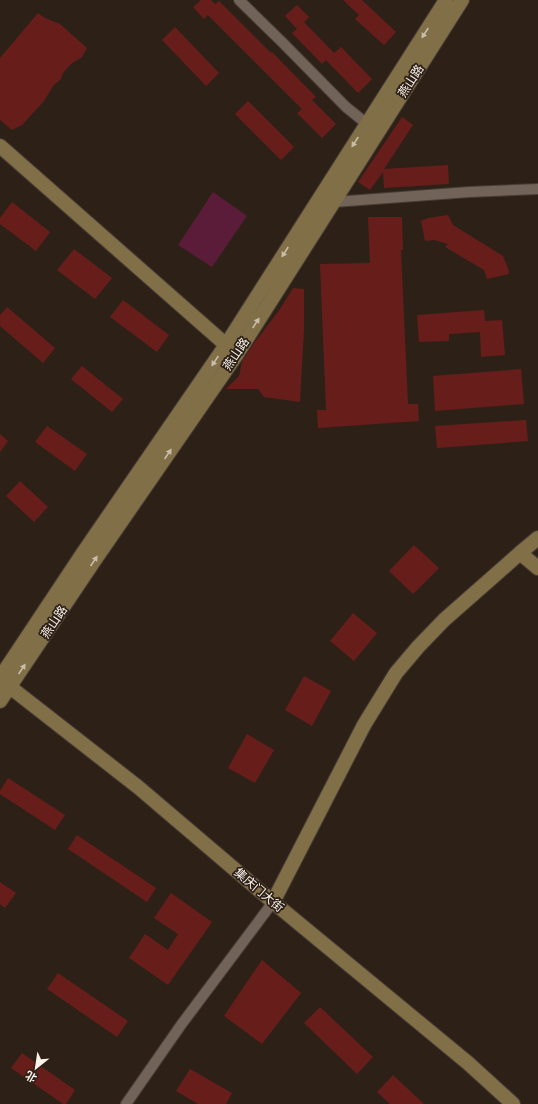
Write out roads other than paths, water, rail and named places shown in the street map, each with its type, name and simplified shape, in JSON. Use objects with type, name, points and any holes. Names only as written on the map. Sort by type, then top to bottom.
[{"type":"street","points":[[239,0],[346,107],[367,124]]},
{"type":"street","name":"燕山路","points":[[1,700],[3,682],[94,561],[231,349],[367,124],[446,0]]},
{"type":"street","name":"燕山路","points":[[231,349],[334,202],[462,0]]},
{"type":"street","points":[[0,146],[231,349]]},
{"type":"street","points":[[334,202],[469,192],[538,189]]},
{"type":"street","points":[[126,1104],[181,1025],[273,902],[364,724],[396,673],[444,620],[538,538]]},
{"type":"street","points":[[520,553],[538,568]]},
{"type":"street","name":"集庆门大街","points":[[3,682],[138,787],[273,902],[468,1063],[513,1104]]}]
